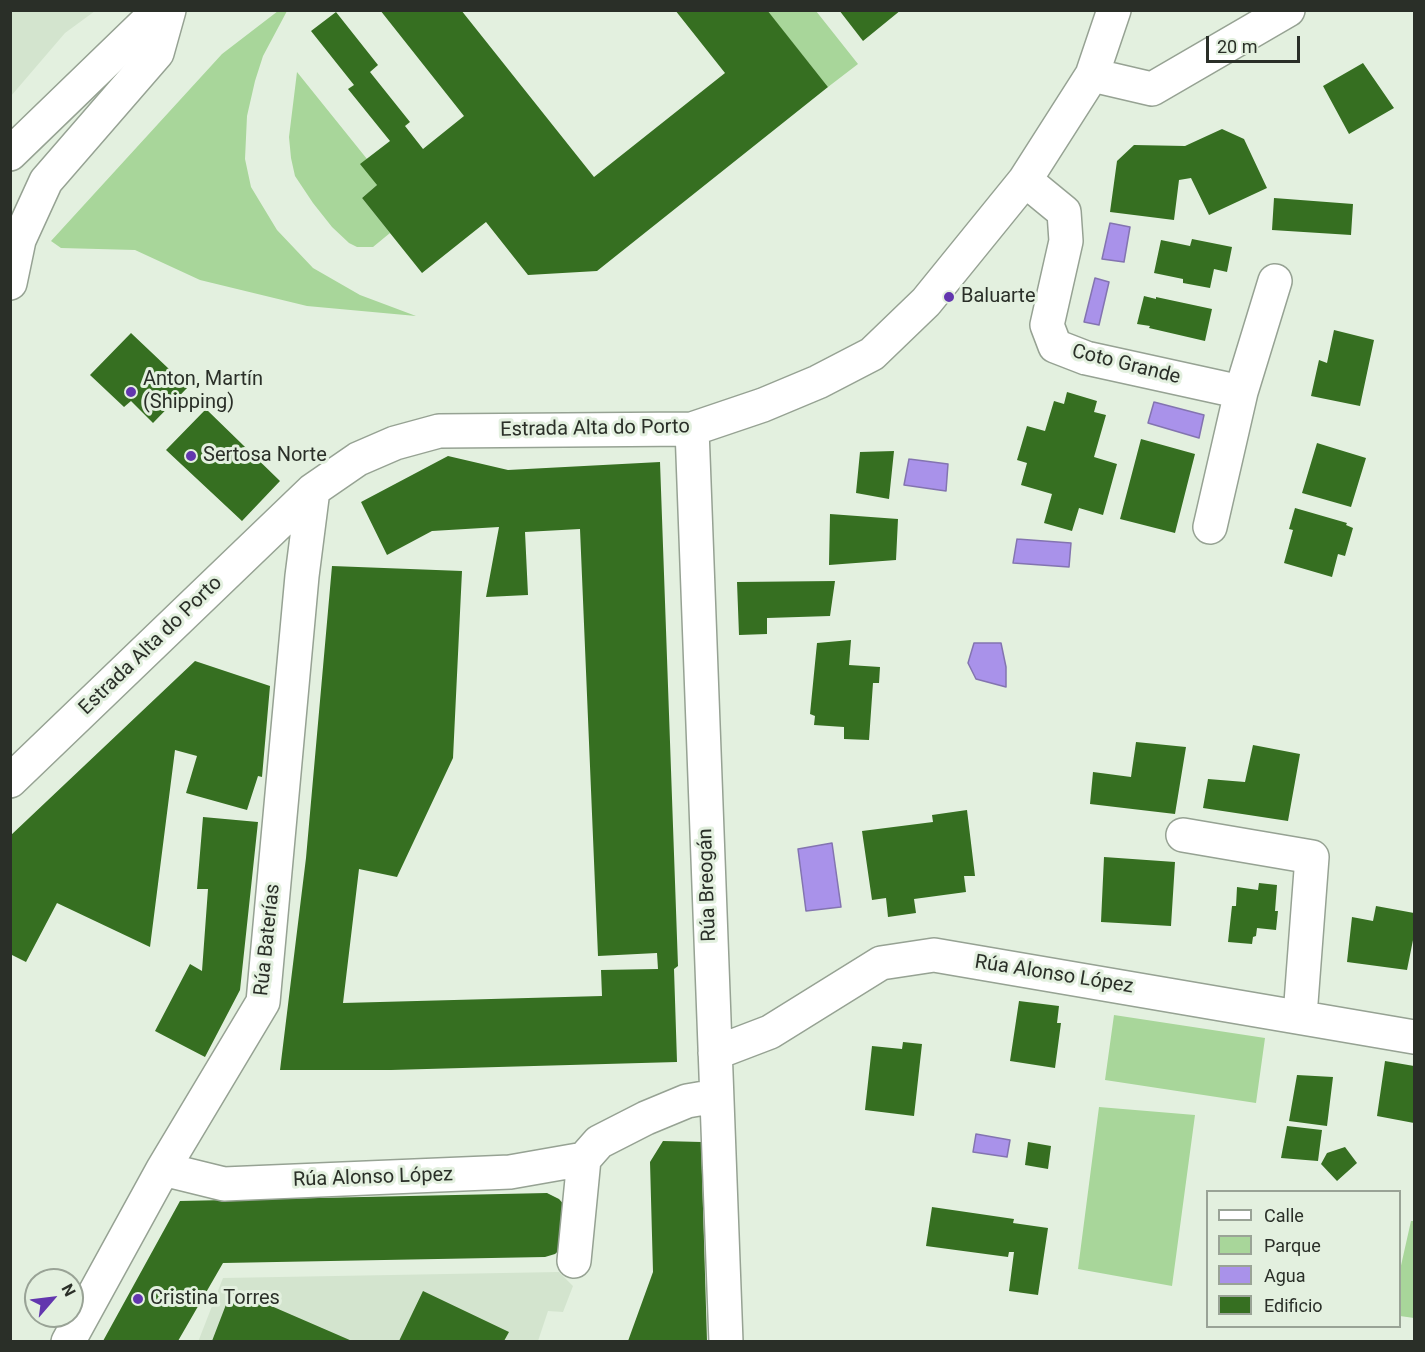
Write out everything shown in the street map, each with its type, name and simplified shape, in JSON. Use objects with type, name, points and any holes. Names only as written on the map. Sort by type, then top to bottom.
[{"type":"street","points":[[10,154],[159,10]]},
{"type":"street","points":[[10,283],[19,240],[46,181],[157,53],[169,10]]},
{"type":"street","name":"Estrada Alta do Porto","points":[[10,781],[314,490],[358,459],[395,443],[440,431],[692,429],[763,405],[818,382],[872,354],[926,302],[1025,180],[1092,75],[1114,10]]},
{"type":"street","points":[[1092,75],[1152,89],[1288,10]]},
{"type":"street","name":"Coto Grande","points":[[1025,180],[1064,212],[1065,241],[1047,325],[1055,346],[1086,358],[1240,392]]},
{"type":"street","points":[[1210,527],[1240,392],[1275,281]]},
{"type":"street","name":"Rúa Breogán","points":[[692,429],[726,1341]]},
{"type":"street","name":"Rúa Baterías","points":[[68,1341],[163,1168],[263,1002],[302,576],[314,490]]},
{"type":"street","points":[[1183,835],[1312,857],[1300,1016]]},
{"type":"street","name":"Rúa Alonso López","points":[[714,1053],[770,1032],[881,963],[933,955],[1414,1037]]},
{"type":"street","points":[[574,1261],[584,1159],[600,1142],[646,1118],[687,1101],[716,1096]]},
{"type":"street","name":"Rúa Alonso López","points":[[163,1168],[224,1184],[510,1172],[584,1159]]},
{"type":"shaded area","points":[[11,10],[95,11],[65,33],[11,96]]},
{"type":"shaded area","points":[[559,1272],[573,1286],[563,1312],[548,1311],[538,1341],[198,1342],[223,1278]]},
{"type":"green space","points":[[278,11],[287,11],[263,56],[247,116],[245,159],[251,187],[277,230],[313,268],[360,295],[416,316],[307,306],[200,280],[135,250],[61,248],[51,241],[222,54]]},
{"type":"green space","points":[[767,11],[816,11],[858,64],[828,87]]},
{"type":"green space","points":[[297,72],[367,159],[377,185],[362,198],[390,233],[373,247],[357,247],[349,243],[332,227],[295,176],[289,137]]},
{"type":"green space","points":[[1114,1015],[1265,1038],[1256,1103],[1105,1080]]},
{"type":"green space","points":[[1099,1107],[1195,1115],[1172,1286],[1078,1269]]},
{"type":"green space","points":[[1411,1221],[1414,1221],[1414,1318],[1401,1316],[1401,1266]]},
{"type":"water","points":[[1110,223],[1130,227],[1124,262],[1102,259]]},
{"type":"water","points":[[1095,278],[1109,282],[1099,325],[1084,322]]},
{"type":"water","points":[[1154,402],[1204,415],[1199,438],[1148,423]]},
{"type":"water","points":[[909,459],[948,464],[946,491],[904,485]]},
{"type":"water","points":[[1017,539],[1071,543],[1069,567],[1013,563]]},
{"type":"water","points":[[974,643],[1001,643],[1006,667],[1006,687],[976,679],[968,663]]},
{"type":"water","points":[[832,843],[841,907],[806,911],[798,849]]},
{"type":"water","points":[[976,1134],[1010,1140],[1007,1157],[973,1152]]},
{"type":"building","points":[[380,10],[461,10],[594,177],[725,73],[675,10],[767,10],[828,87],[597,271],[528,275],[486,222],[422,273],[362,198],[377,185],[360,164],[390,141],[348,89],[354,85],[311,31],[336,12],[378,65],[370,72],[410,122],[405,126],[423,149],[464,116]]},
{"type":"building","points":[[839,10],[901,10],[863,41]]},
{"type":"building","points":[[1363,63],[1394,108],[1349,134],[1323,86]]},
{"type":"building","points":[[1222,129],[1244,139],[1267,188],[1209,215],[1191,178],[1179,180],[1174,220],[1110,212],[1117,161],[1134,145],[1185,146]]},
{"type":"building","points":[[1274,198],[1353,204],[1351,235],[1272,230]]},
{"type":"building","points":[[1192,239],[1232,247],[1227,272],[1214,269],[1210,288],[1183,283],[1183,279],[1154,273],[1161,240],[1190,246]]},
{"type":"building","points":[[1144,296],[1212,309],[1205,341],[1137,324]]},
{"type":"building","points":[[1334,330],[1374,340],[1360,406],[1311,396],[1319,360],[1327,363]]},
{"type":"building","points":[[131,333],[188,387],[153,423],[131,401],[124,407],[90,375]]},
{"type":"building","points":[[1067,392],[1097,401],[1094,412],[1106,415],[1094,457],[1117,464],[1103,515],[1079,508],[1072,531],[1044,523],[1052,494],[1021,485],[1027,463],[1017,460],[1027,426],[1045,431],[1054,401],[1064,404]]},
{"type":"building","points":[[206,409],[280,481],[242,521],[166,450]]},
{"type":"building","points":[[1141,439],[1195,454],[1175,533],[1120,519]]},
{"type":"building","points":[[1317,443],[1366,458],[1351,507],[1302,493]]},
{"type":"building","points":[[894,451],[889,499],[856,493],[860,452]]},
{"type":"building","points":[[448,456],[508,470],[660,462],[678,966],[674,969],[677,1062],[391,1070],[280,1070],[306,858],[332,566],[462,571],[453,758],[397,877],[359,869],[343,1003],[602,996],[601,970],[658,969],[657,953],[598,956],[580,529],[525,532],[528,595],[486,597],[499,527],[432,531],[387,555],[361,502]]},
{"type":"building","points":[[1295,508],[1347,523],[1346,525],[1353,528],[1345,556],[1338,554],[1332,577],[1284,563],[1293,530],[1289,529]]},
{"type":"building","points":[[830,514],[898,519],[896,560],[829,565]]},
{"type":"building","points":[[835,581],[830,616],[767,618],[767,634],[739,635],[737,582]]},
{"type":"building","points":[[851,640],[849,665],[880,667],[879,683],[873,683],[869,740],[844,739],[844,727],[814,725],[815,716],[810,714],[817,643]]},
{"type":"building","points":[[195,661],[270,686],[262,777],[258,776],[247,810],[186,793],[197,756],[175,750],[150,947],[57,903],[26,962],[10,954],[10,836]]},
{"type":"building","points":[[1136,742],[1186,747],[1175,814],[1090,804],[1093,772],[1131,777]]},
{"type":"building","points":[[1253,745],[1300,754],[1288,821],[1203,808],[1208,779],[1245,782]]},
{"type":"building","points":[[967,810],[975,876],[964,876],[966,892],[914,899],[916,913],[888,917],[886,898],[872,900],[862,831],[933,822],[932,815]]},
{"type":"building","points":[[203,817],[258,822],[240,990],[205,1057],[155,1031],[190,964],[202,971],[208,889],[197,889]]},
{"type":"building","points":[[1104,857],[1175,862],[1171,926],[1101,922]]},
{"type":"building","points":[[1259,883],[1277,885],[1276,930],[1257,928],[1252,944],[1228,942],[1232,906],[1236,906],[1237,887],[1258,890]]},
{"type":"building","points":[[1376,906],[1414,913],[1414,935],[1407,970],[1347,962],[1352,917],[1373,921]]},
{"type":"building","points":[[1019,1001],[1059,1006],[1057,1023],[1061,1023],[1055,1068],[1010,1061]]},
{"type":"building","points":[[903,1042],[922,1044],[914,1116],[865,1110],[872,1046],[902,1049]]},
{"type":"building","points":[[1385,1061],[1414,1066],[1414,1123],[1377,1116]]},
{"type":"building","points":[[1297,1075],[1333,1077],[1327,1126],[1289,1121]]},
{"type":"building","points":[[1287,1126],[1322,1130],[1318,1161],[1281,1158]]},
{"type":"building","points":[[663,1141],[701,1142],[707,1341],[628,1341],[653,1272],[650,1162]]},
{"type":"building","points":[[1028,1142],[1051,1146],[1048,1169],[1025,1165]]},
{"type":"building","points":[[1345,1147],[1357,1163],[1337,1181],[1321,1164],[1327,1153]]},
{"type":"building","points":[[547,1193],[559,1199],[567,1208],[563,1247],[555,1254],[545,1257],[223,1263],[178,1341],[103,1341],[180,1201]]},
{"type":"building","points":[[932,1207],[1014,1219],[1013,1223],[1048,1228],[1038,1295],[1009,1291],[1014,1252],[1009,1252],[1008,1257],[926,1246]]},
{"type":"building","points":[[232,1289],[352,1341],[212,1341]]},
{"type":"building","points":[[423,1291],[509,1332],[504,1341],[399,1341]]},
{"type":"place","name":"Baluarte","points":[[949,297]]},
{"type":"place","name":"Anton, Martín (Shipping)","points":[[131,392]]},
{"type":"place","name":"Sertosa Norte","points":[[191,456]]},
{"type":"place","name":"Cristina Torres","points":[[138,1299]]}]
